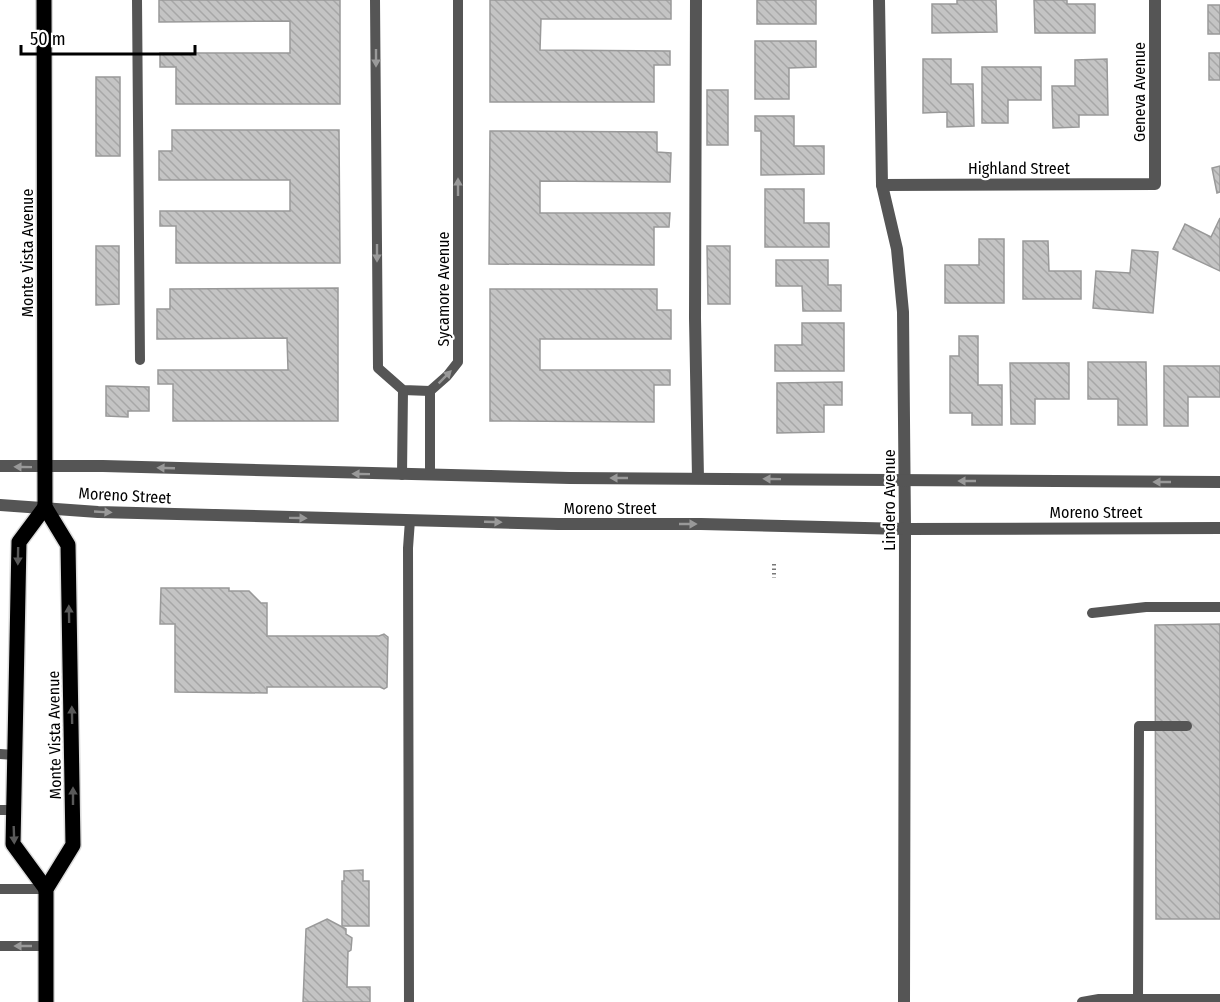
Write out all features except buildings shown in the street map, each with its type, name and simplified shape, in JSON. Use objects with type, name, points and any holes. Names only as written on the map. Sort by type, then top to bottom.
[{"type":"main road","name":"Monte Vista Avenue","points":[[44,0],[45,507],[68,545],[73,834],[73,845],[46,889]]},
{"type":"main road","points":[[45,507],[19,542],[7,755],[7,810],[13,844],[46,889],[46,1002]]},
{"type":"street","points":[[696,0],[695,318],[698,478]]},
{"type":"street","name":"Lindero Avenue","points":[[879,0],[882,185],[897,249],[903,312],[904,1002]]},
{"type":"street","name":"Geneva Avenue","points":[[1155,0],[1155,184]]},
{"type":"street","name":"Highland Street","points":[[882,185],[1155,184]]},
{"type":"street","name":"Moreno Street","points":[[0,466],[103,466],[402,475],[1220,482]]},
{"type":"street","name":"Moreno Street","points":[[0,505],[132,513],[558,524],[701,524],[905,529],[1220,528]]},
{"type":"lane","points":[[137,0],[140,360]]},
{"type":"lane","points":[[375,0],[378,368],[403,390],[430,391],[430,475]]},
{"type":"lane","name":"Sycamore Avenue","points":[[430,391],[447,376],[458,362],[458,0]]},
{"type":"lane","points":[[402,475],[403,390]]},
{"type":"lane","points":[[409,1002],[408,548],[410,520]]},
{"type":"lane","points":[[1092,613],[1146,607],[1220,607]]},
{"type":"lane","points":[[1138,999],[1139,726],[1186,726]]},
{"type":"lane","points":[[0,889],[46,889]]},
{"type":"lane","points":[[0,946],[46,946]]},
{"type":"lane","points":[[1082,1002],[1099,999],[1220,999]]},
{"type":"path","points":[[774,564],[774,578]]}]
